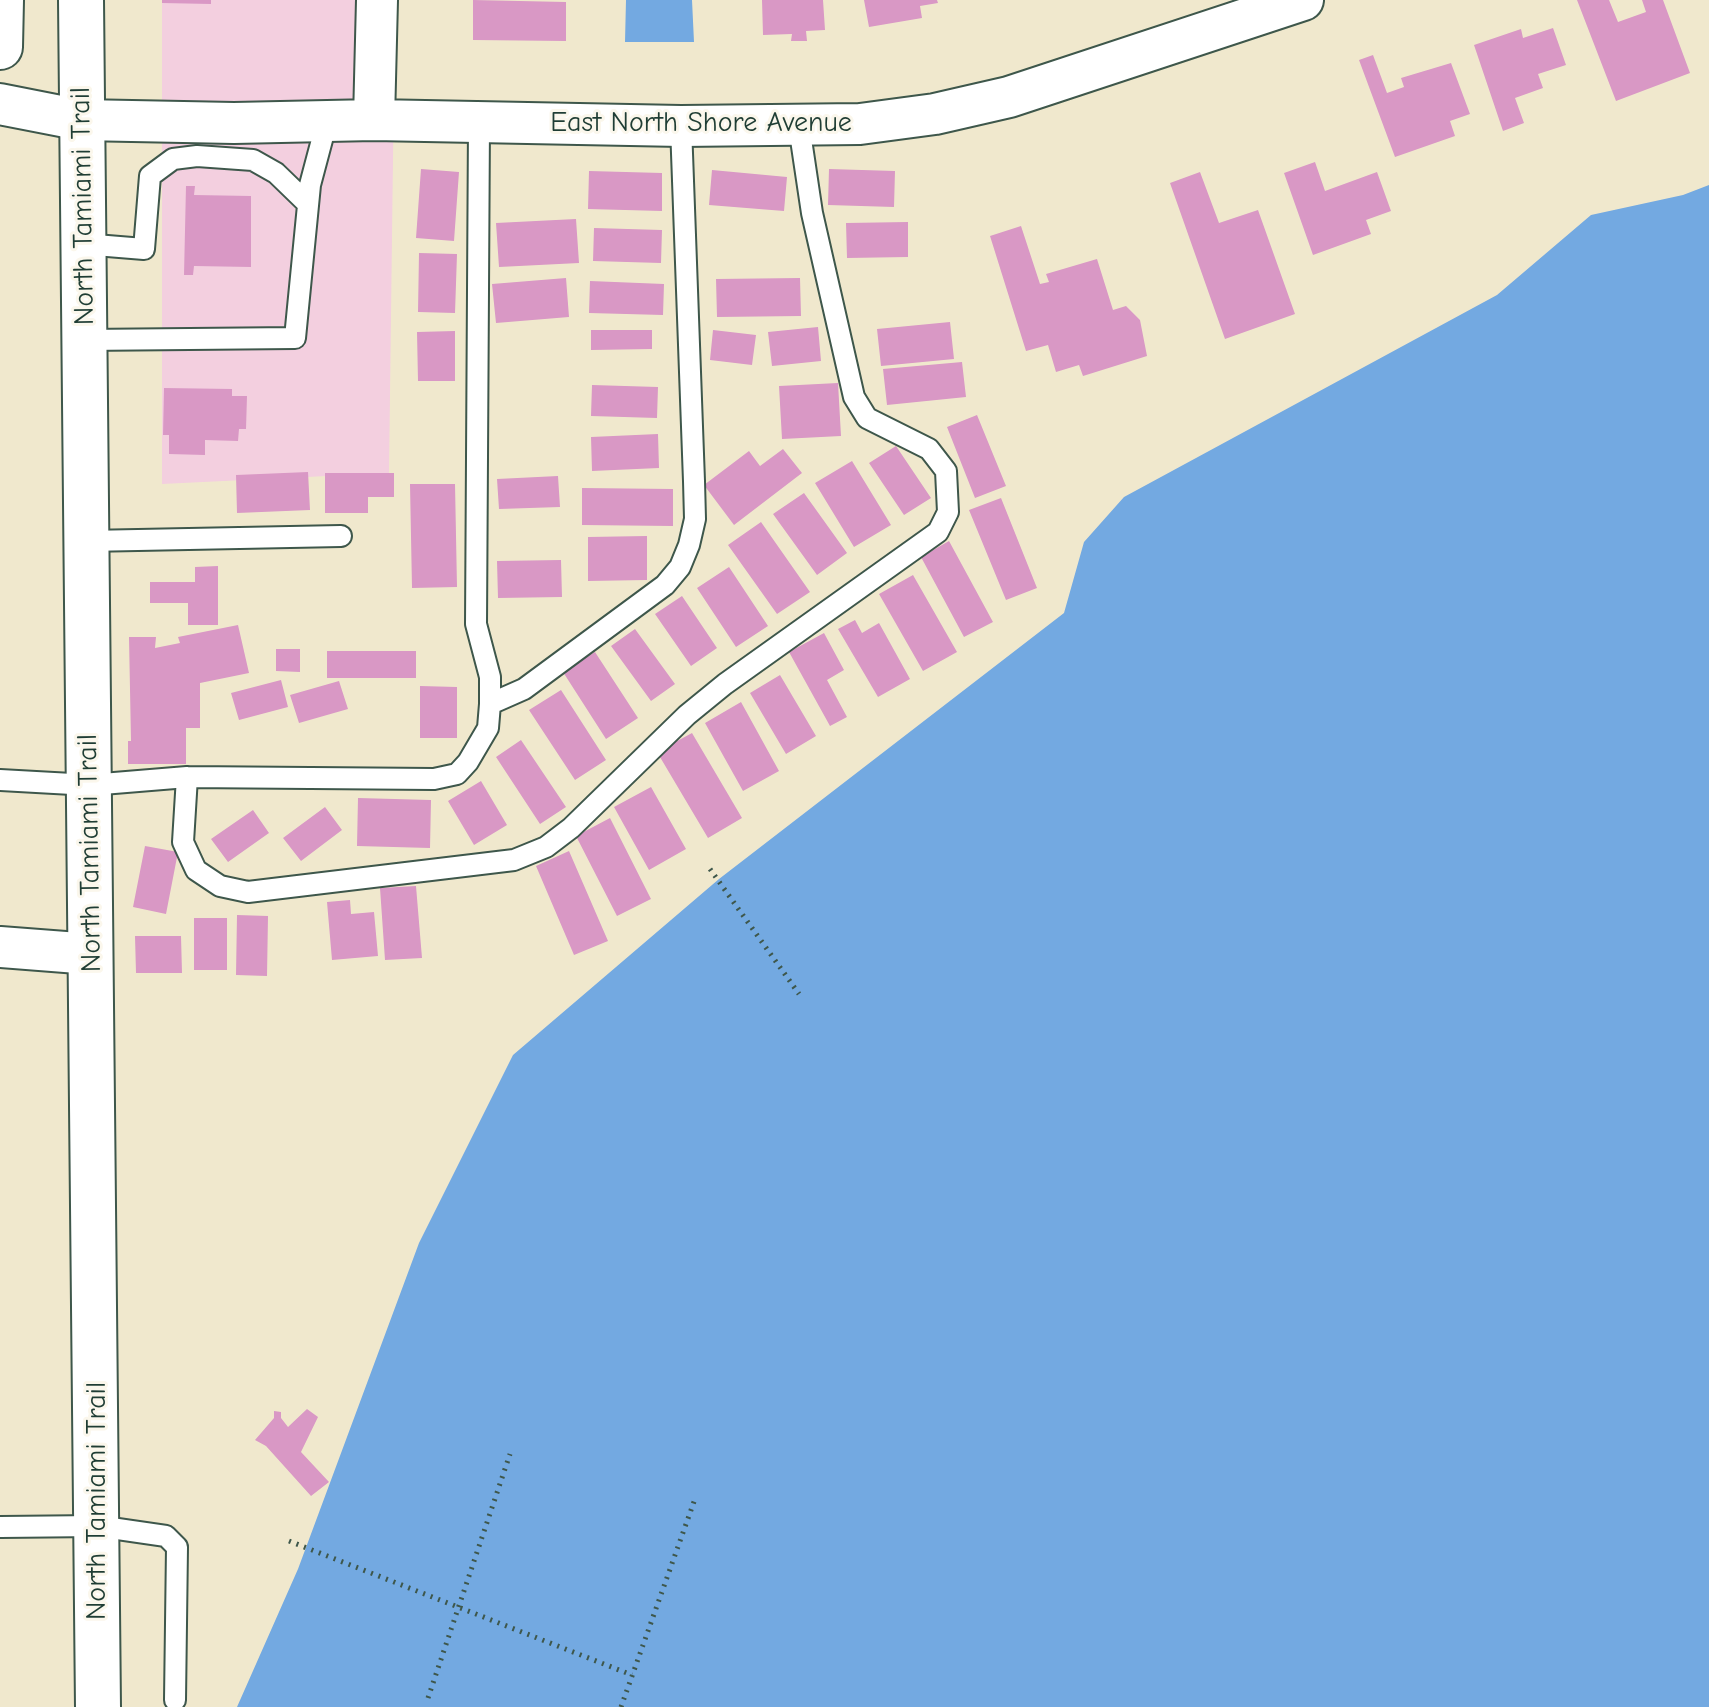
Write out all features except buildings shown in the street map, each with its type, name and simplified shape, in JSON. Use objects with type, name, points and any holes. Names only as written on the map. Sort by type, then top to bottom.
[{"type":"main road","points":[[0,47],[1,0]]},
{"type":"main road","name":"North Tamiami Trail","points":[[81,0],[98,1707]]},
{"type":"street","points":[[374,120],[377,0]]},
{"type":"street","name":"East North Shore Avenue","points":[[0,104],[214,140],[327,121],[681,126],[860,124],[935,114],[1009,97],[1303,0]]},
{"type":"street","points":[[0,947],[91,954]]},
{"type":"lane","points":[[84,340],[295,338],[308,204],[327,121]]},
{"type":"lane","points":[[0,780],[90,785],[187,777],[434,779],[457,774],[481,743],[488,728],[490,677],[476,624],[479,123]]},
{"type":"lane","points":[[490,704],[524,689],[665,585],[680,567],[689,545],[695,519],[681,126]]},
{"type":"lane","points":[[187,777],[183,842],[196,870],[220,886],[248,892],[514,860],[546,847],[571,828],[687,715],[725,684],[938,532],[948,512],[946,471],[929,449],[867,418],[854,397],[814,226],[799,126]]},
{"type":"lane","points":[[83,244],[144,249],[150,176],[173,159],[214,140],[276,173],[308,204]]},
{"type":"lane","points":[[87,541],[341,536]]},
{"type":"lane","points":[[0,1527],[97,1526],[166,1536],[177,1547],[175,1700]]},
{"type":"path","points":[[710,869],[799,994]]},
{"type":"path","points":[[428,1698],[510,1454]]},
{"type":"path","points":[[621,1707],[696,1496]]},
{"type":"path","points":[[289,1541],[632,1675]]},
{"type":"shaded area","points":[[162,0],[395,0],[389,473],[162,484]]},
{"type":"water","points":[[626,0],[692,0],[694,42],[625,42]]},
{"type":"water","points":[[1709,185],[1709,1707],[237,1707],[298,1569],[419,1243],[513,1055],[719,879],[1064,613],[1084,542],[1124,497],[1497,295],[1591,215],[1683,195]]}]
